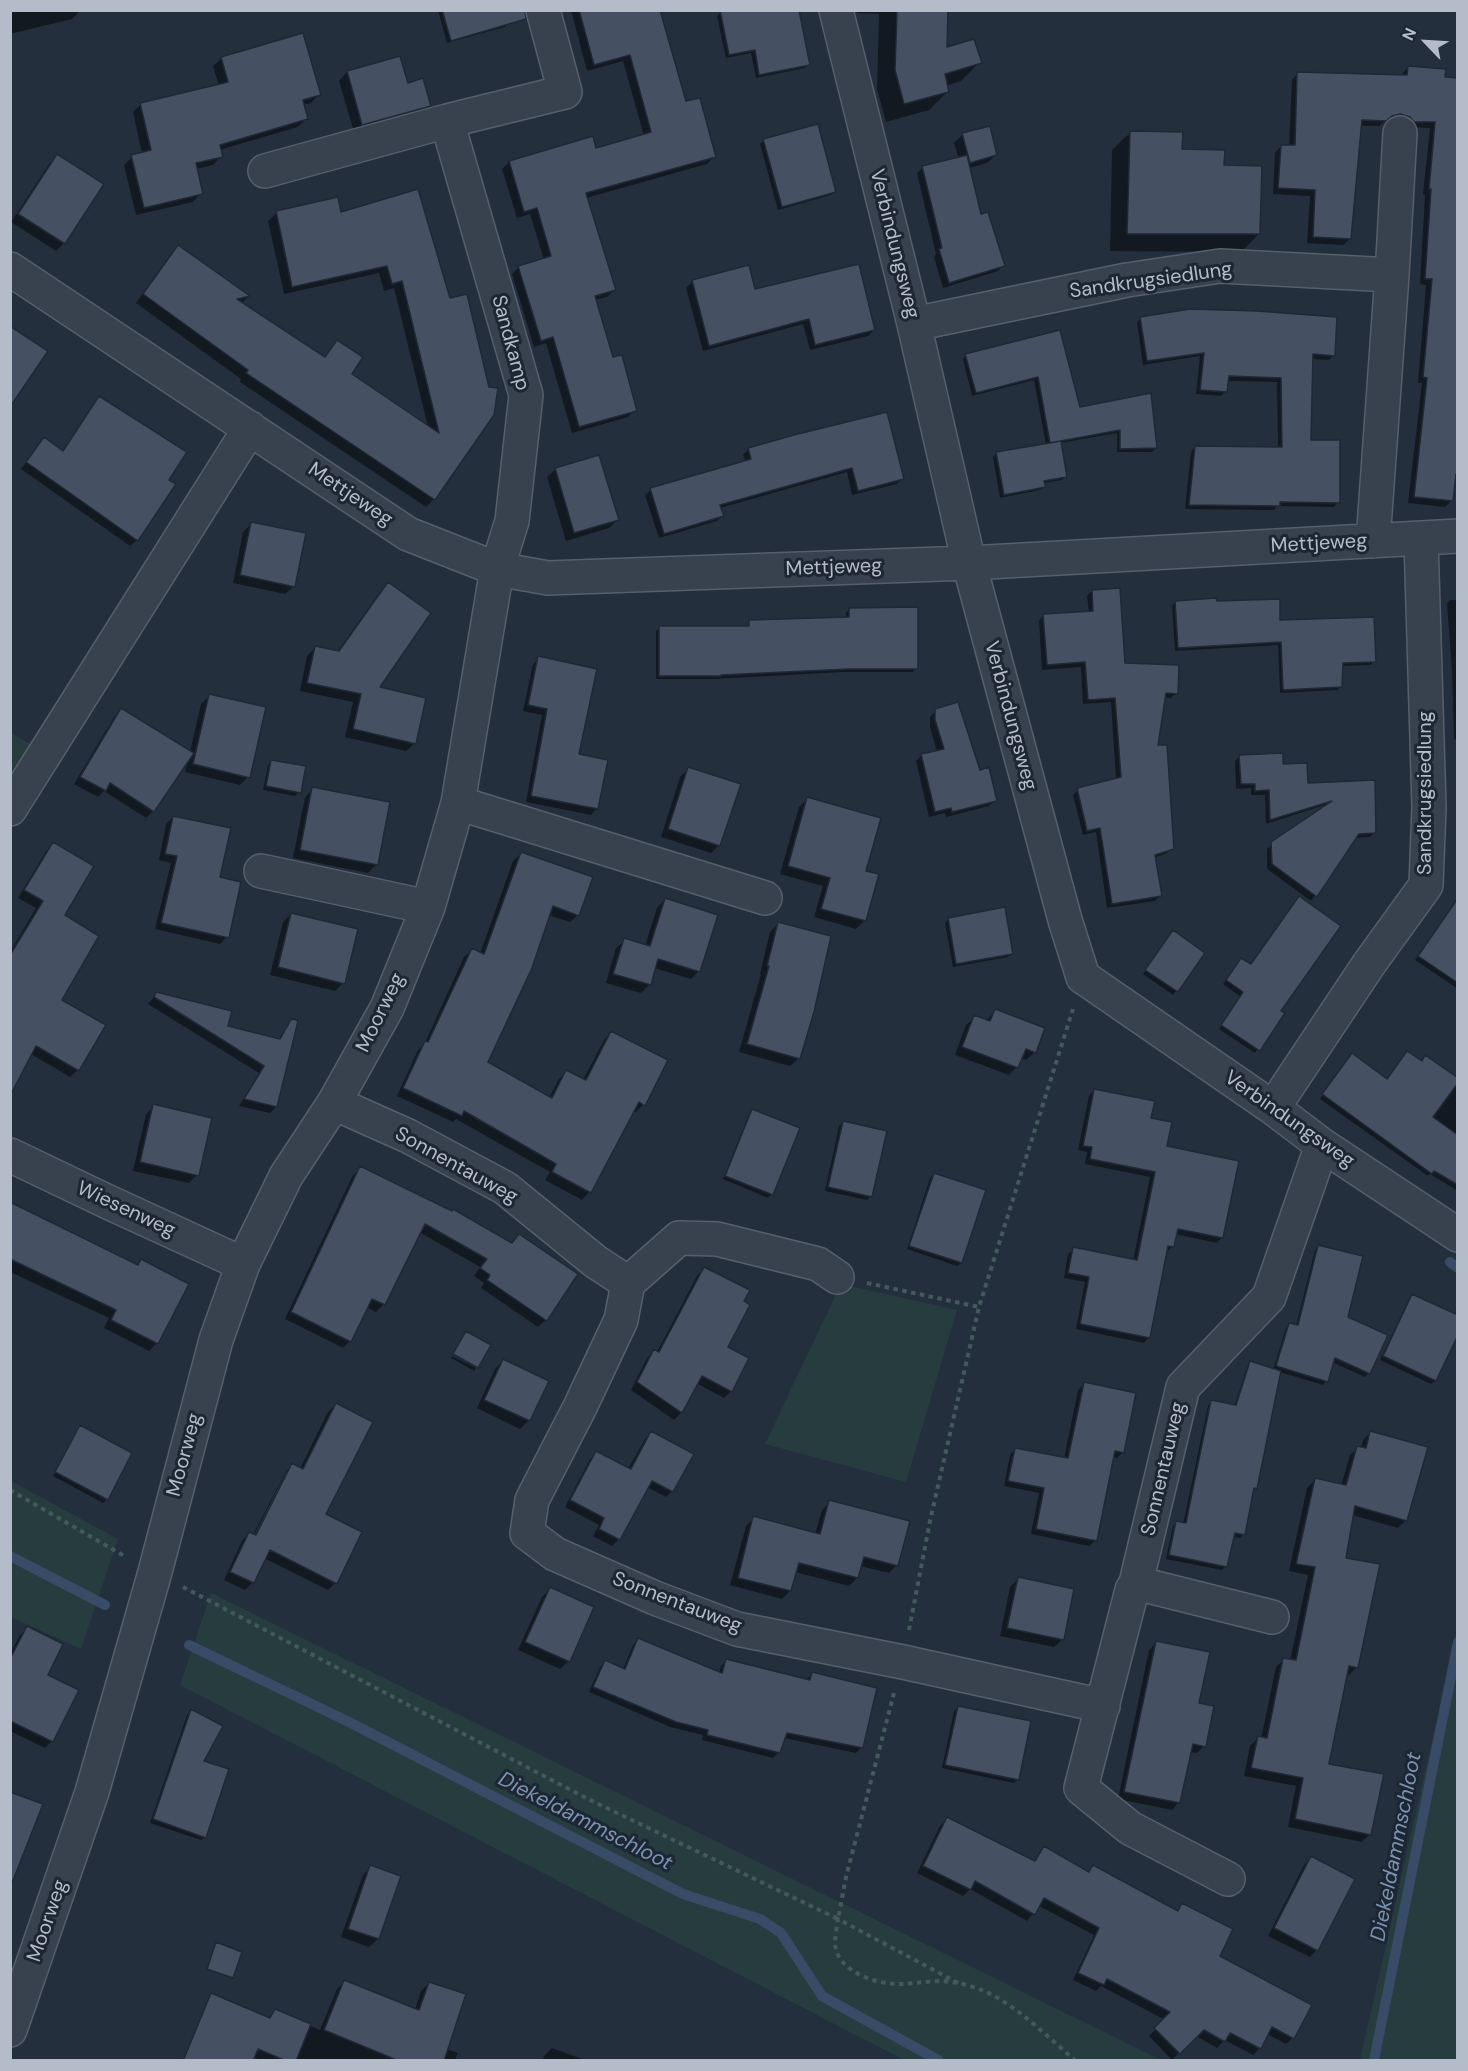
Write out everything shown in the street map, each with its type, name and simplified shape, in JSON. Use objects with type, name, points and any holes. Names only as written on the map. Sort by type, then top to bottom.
[{"type":"street","points":[[266,171],[447,121],[565,92],[543,10]]},
{"type":"street","name":"Verbindungsweg","points":[[836,10],[914,324],[969,563],[1065,920],[1083,977],[1273,1108],[1322,1145],[1458,1235]]},
{"type":"street","name":"Sandkamp","points":[[447,121],[526,395],[512,521],[497,569]]},
{"type":"street","points":[[1373,541],[1400,133]]},
{"type":"street","name":"Sandkrugsiedlung","points":[[914,324],[1127,280],[1220,266],[1392,275]]},
{"type":"street","name":"Mettjeweg","points":[[10,269],[408,534],[497,569],[548,578],[969,563],[1458,537]]},
{"type":"street","points":[[10,809],[250,428]]},
{"type":"street","name":"Sandkrugsiedlung","points":[[1273,1108],[1369,964],[1426,885],[1429,807],[1421,539]]},
{"type":"street","name":"Moorweg","points":[[12,2023],[92,1792],[155,1572],[216,1340],[243,1264],[286,1176],[334,1103],[387,1008],[428,907],[458,803],[497,569]]},
{"type":"street","points":[[458,803],[765,898]]},
{"type":"street","points":[[261,871],[428,907]]},
{"type":"street","name":"Sonnentauweg","points":[[334,1103],[408,1136],[505,1188],[596,1262],[628,1283],[621,1320],[580,1407],[532,1500],[527,1533],[555,1554],[655,1598],[737,1629],[903,1662],[1103,1706]]},
{"type":"street","name":"Sonnentauweg","points":[[1228,1879],[1130,1828],[1081,1788],[1132,1590],[1136,1583],[1183,1387],[1269,1297],[1322,1145]]},
{"type":"street","name":"Wiesenweg","points":[[10,1155],[106,1202],[243,1264]]},
{"type":"street","points":[[628,1283],[679,1238],[717,1239],[818,1264],[837,1277]]},
{"type":"street","points":[[1136,1583],[1272,1617]]},
{"type":"path","points":[[958,1983],[929,1981],[901,1984],[878,1981],[859,1975],[843,1963],[835,1944],[838,1919],[846,1877],[903,1662],[930,1521],[979,1307],[1083,977]]},
{"type":"path","points":[[837,1277],[979,1307]]},
{"type":"path","points":[[10,1490],[155,1572],[588,1799],[838,1919],[958,1983],[985,1992],[1012,2008],[1075,2061]]},
{"type":"green space","points":[[11,733],[37,748],[11,790]]},
{"type":"green space","points":[[841,1284],[957,1310],[906,1482],[765,1444]]},
{"type":"green space","points":[[11,1481],[118,1539],[81,1649],[11,1617]]},
{"type":"green space","points":[[211,1593],[1161,2060],[904,2060],[180,1685]]},
{"type":"green space","points":[[1457,1630],[1457,2060],[1360,2060]]},
{"type":"building","points":[[442,10],[525,10],[526,19],[451,41]]},
{"type":"building","points":[[579,10],[660,10],[686,101],[700,98],[716,157],[586,193],[616,290],[595,296],[613,357],[622,355],[637,411],[579,427],[553,337],[541,341],[518,266],[551,256],[537,208],[524,212],[509,161],[593,136],[596,148],[651,132],[630,55],[594,65]]},
{"type":"building","points":[[720,10],[799,10],[810,65],[759,75],[755,50],[729,55]]},
{"type":"building","points":[[897,10],[948,10],[947,47],[974,39],[982,63],[945,74],[949,92],[904,104],[895,70]]},
{"type":"building","points":[[303,33],[321,95],[303,100],[308,119],[220,145],[223,157],[196,163],[203,194],[144,208],[131,155],[151,150],[140,103],[228,82],[221,57]]},
{"type":"building","points":[[400,56],[408,83],[423,78],[431,106],[362,125],[347,71]]},
{"type":"building","points":[[1408,66],[1446,69],[1445,77],[1458,78],[1458,474],[1456,474],[1453,501],[1414,497],[1427,378],[1423,377],[1432,279],[1425,279],[1435,122],[1414,122],[1410,117],[1400,114],[1386,121],[1362,120],[1351,239],[1313,237],[1315,190],[1278,188],[1281,145],[1295,145],[1297,72],[1407,75]]},
{"type":"building","points":[[818,124],[836,192],[782,207],[763,139]]},
{"type":"building","points":[[990,126],[997,155],[970,163],[962,133]]},
{"type":"building","points":[[1130,131],[1183,132],[1182,149],[1225,150],[1224,165],[1262,166],[1260,234],[1127,234]]},
{"type":"building","points":[[57,154],[104,184],[65,244],[18,214]]},
{"type":"building","points":[[967,155],[981,214],[988,212],[1005,266],[949,283],[939,249],[942,248],[922,166]]},
{"type":"building","points":[[418,189],[450,298],[467,294],[489,387],[498,388],[494,415],[435,500],[246,373],[248,370],[143,294],[178,245],[250,296],[237,299],[325,357],[337,340],[363,357],[352,374],[439,433],[402,281],[392,284],[387,266],[292,287],[276,211],[338,197],[341,212]]},
{"type":"building","points":[[859,264],[875,330],[815,345],[809,319],[709,346],[692,280],[749,265],[755,289]]},
{"type":"building","points":[[1190,309],[1337,317],[1335,356],[1313,354],[1311,440],[1340,440],[1340,503],[1280,502],[1280,506],[1189,505],[1195,446],[1282,447],[1281,378],[1229,376],[1227,392],[1200,390],[1204,353],[1147,361],[1140,317]]},
{"type":"building","points":[[10,326],[48,351],[10,407]]},
{"type":"building","points":[[1060,330],[1080,407],[1151,393],[1157,448],[1120,449],[1120,430],[1050,443],[1038,377],[976,393],[965,354]]},
{"type":"building","points":[[99,396],[187,452],[169,480],[176,484],[138,541],[26,462],[44,437],[63,451]]},
{"type":"building","points":[[887,412],[904,479],[858,491],[852,468],[720,505],[724,516],[664,534],[650,488],[751,459],[748,448]]},
{"type":"building","points":[[1061,441],[1067,477],[1044,481],[1046,487],[1004,495],[996,452]]},
{"type":"building","points":[[599,455],[619,520],[574,533],[555,468]]},
{"type":"building","points":[[251,522],[306,533],[295,587],[240,575]]},
{"type":"building","points":[[388,582],[431,613],[380,687],[426,698],[416,744],[353,729],[361,694],[307,683],[315,646],[339,651]]},
{"type":"building","points":[[1120,588],[1125,663],[1179,665],[1178,694],[1166,693],[1158,745],[1167,745],[1174,849],[1155,855],[1162,896],[1112,904],[1100,828],[1087,831],[1077,788],[1121,777],[1115,698],[1088,700],[1085,662],[1047,665],[1043,614],[1093,611],[1092,590]]},
{"type":"building","points":[[1216,598],[1217,601],[1280,599],[1280,620],[1374,617],[1376,662],[1343,663],[1342,687],[1283,690],[1281,642],[1178,648],[1175,601]]},
{"type":"building","points":[[918,607],[918,669],[849,669],[721,676],[659,676],[659,626],[749,626],[749,620],[849,617],[849,608]]},
{"type":"building","points":[[538,656],[597,669],[579,754],[608,760],[598,809],[531,796],[547,709],[528,705]]},
{"type":"building","points":[[209,694],[266,707],[250,778],[193,764]]},
{"type":"building","points":[[958,702],[980,770],[989,767],[997,801],[952,812],[951,808],[935,812],[921,754],[944,749],[935,720],[935,709]]},
{"type":"building","points":[[121,708],[194,753],[154,812],[110,783],[106,791],[80,777]]},
{"type":"building","points":[[1283,753],[1283,764],[1307,763],[1308,783],[1375,780],[1376,833],[1359,834],[1317,897],[1272,864],[1271,842],[1332,801],[1270,820],[1269,790],[1255,791],[1255,784],[1241,784],[1239,755]]},
{"type":"building","points":[[271,760],[306,766],[301,793],[266,786]]},
{"type":"building","points":[[688,767],[741,784],[720,846],[668,829]]},
{"type":"building","points":[[312,787],[390,802],[378,865],[300,850]]},
{"type":"building","points":[[807,797],[881,818],[866,871],[879,874],[866,921],[821,909],[830,878],[788,866]]},
{"type":"building","points":[[173,816],[231,828],[220,877],[241,882],[229,938],[161,923],[177,856],[165,854]]},
{"type":"building","points":[[53,842],[94,866],[65,915],[99,936],[62,1000],[106,1025],[79,1071],[36,1046],[10,1096],[10,955],[43,901],[24,890]]},
{"type":"building","points":[[521,852],[593,877],[579,916],[553,906],[532,968],[488,1062],[552,1098],[566,1070],[586,1080],[611,1031],[668,1060],[645,1106],[639,1102],[591,1193],[552,1172],[556,1164],[464,1111],[462,1116],[403,1088],[425,1041],[428,1042],[472,948],[484,954]]},
{"type":"building","points":[[1299,896],[1341,926],[1281,1011],[1285,1013],[1260,1051],[1221,1025],[1243,992],[1226,980],[1241,958],[1251,964]]},
{"type":"building","points":[[665,898],[718,915],[700,972],[658,959],[651,985],[613,974],[624,938],[650,946]]},
{"type":"building","points":[[1458,898],[1458,983],[1418,956]]},
{"type":"building","points":[[1005,907],[1013,954],[956,964],[948,918]]},
{"type":"building","points":[[291,913],[358,929],[345,984],[278,967]]},
{"type":"building","points":[[778,922],[831,936],[814,1012],[800,1059],[747,1044],[769,966],[767,966]]},
{"type":"building","points":[[1173,930],[1205,953],[1178,992],[1145,970]]},
{"type":"building","points":[[156,992],[232,1011],[228,1026],[280,1039],[292,1018],[298,1021],[277,1107],[244,1099],[264,1066],[154,997]]},
{"type":"building","points":[[995,1009],[1045,1028],[1036,1053],[1026,1049],[1018,1068],[962,1047],[974,1015],[990,1021]]},
{"type":"building","points":[[1407,1051],[1422,1061],[1425,1055],[1458,1078],[1458,1083],[1433,1117],[1458,1135],[1458,1185],[1434,1171],[1432,1174],[1322,1094],[1352,1053],[1387,1079]]},
{"type":"building","points":[[1094,1089],[1155,1101],[1151,1118],[1172,1122],[1167,1146],[1239,1161],[1223,1238],[1178,1229],[1174,1247],[1168,1246],[1150,1338],[1080,1324],[1089,1277],[1068,1273],[1073,1247],[1137,1260],[1155,1172],[1090,1159],[1092,1147],[1083,1146]]},
{"type":"building","points":[[153,1104],[212,1118],[199,1176],[140,1162]]},
{"type":"building","points":[[752,1109],[800,1128],[773,1195],[725,1176]]},
{"type":"building","points":[[843,1121],[887,1131],[872,1197],[828,1187]]},
{"type":"building","points":[[360,1166],[452,1211],[453,1209],[512,1243],[519,1234],[578,1274],[547,1321],[487,1280],[490,1275],[480,1268],[487,1259],[425,1224],[385,1305],[372,1299],[351,1342],[291,1312]]},
{"type":"building","points":[[934,1173],[986,1190],[962,1263],[909,1246]]},
{"type":"building","points":[[10,1202],[138,1265],[141,1259],[189,1284],[158,1344],[111,1320],[116,1310],[10,1259]]},
{"type":"building","points":[[1318,1245],[1363,1256],[1348,1317],[1388,1335],[1370,1374],[1335,1358],[1328,1382],[1276,1366],[1289,1323],[1298,1325]]},
{"type":"building","points":[[704,1267],[750,1290],[744,1301],[750,1305],[728,1347],[749,1358],[732,1392],[702,1376],[682,1413],[637,1382],[654,1349],[659,1352]]},
{"type":"building","points":[[1412,1294],[1458,1315],[1458,1335],[1436,1381],[1383,1356]]},
{"type":"building","points":[[466,1331],[491,1345],[478,1368],[453,1354]]},
{"type":"building","points":[[503,1359],[549,1381],[530,1421],[484,1400]]},
{"type":"building","points":[[1250,1361],[1281,1371],[1257,1489],[1254,1488],[1245,1535],[1235,1533],[1227,1567],[1169,1555],[1176,1521],[1186,1523],[1211,1400],[1236,1405]]},
{"type":"building","points":[[1084,1382],[1136,1393],[1124,1453],[1115,1451],[1097,1541],[1036,1529],[1044,1488],[1008,1481],[1015,1448],[1068,1458]]},
{"type":"building","points":[[336,1403],[373,1422],[326,1514],[362,1532],[337,1584],[270,1550],[254,1583],[230,1572],[249,1532],[256,1535],[292,1463],[303,1469]]},
{"type":"building","points":[[80,1425],[132,1453],[108,1500],[55,1472]]},
{"type":"building","points":[[651,1431],[694,1454],[673,1492],[652,1481],[620,1540],[599,1529],[604,1518],[570,1500],[596,1451],[631,1469]]},
{"type":"building","points":[[1370,1431],[1428,1447],[1407,1521],[1355,1506],[1346,1558],[1380,1564],[1358,1668],[1349,1666],[1329,1764],[1384,1774],[1371,1835],[1295,1819],[1303,1778],[1251,1768],[1258,1736],[1267,1738],[1283,1658],[1296,1660],[1315,1567],[1296,1564],[1315,1478],[1346,1485],[1357,1446],[1366,1448]]},
{"type":"building","points":[[829,1500],[910,1521],[898,1566],[864,1557],[858,1578],[799,1563],[791,1591],[738,1578],[753,1516],[820,1534]]},
{"type":"building","points":[[1018,1577],[1074,1589],[1064,1640],[1007,1628]]},
{"type":"building","points":[[550,1587],[594,1607],[570,1662],[525,1642]]},
{"type":"building","points":[[27,1626],[63,1644],[48,1675],[79,1690],[53,1742],[10,1721],[10,1659]]},
{"type":"building","points":[[638,1638],[722,1673],[726,1659],[810,1680],[812,1672],[877,1688],[863,1748],[787,1733],[780,1753],[707,1735],[708,1730],[676,1722],[593,1687],[605,1660],[625,1669]]},
{"type":"building","points":[[1156,1641],[1210,1652],[1199,1703],[1214,1706],[1206,1747],[1193,1744],[1180,1803],[1124,1792]]},
{"type":"building","points":[[958,1706],[1031,1721],[1019,1780],[945,1765]]},
{"type":"building","points":[[191,1709],[223,1726],[204,1761],[229,1769],[206,1838],[153,1819]]},
{"type":"building","points":[[10,1792],[43,1804],[12,1883],[10,1883]]},
{"type":"building","points":[[947,1817],[1035,1861],[1044,1846],[1089,1872],[1093,1865],[1178,1911],[1182,1903],[1233,1929],[1220,1956],[1312,2005],[1294,2039],[1272,2027],[1261,2049],[1230,2033],[1225,2042],[1204,2030],[1180,2054],[1154,2028],[1170,2012],[1107,1979],[1104,1985],[1078,1973],[1099,1928],[1044,1898],[1035,1915],[975,1881],[971,1890],[923,1866]]},
{"type":"building","points":[[1311,1856],[1355,1879],[1318,1951],[1274,1928]]},
{"type":"building","points":[[370,1865],[401,1876],[379,1939],[348,1929]]},
{"type":"building","points":[[216,1942],[242,1952],[233,1978],[207,1969]]},
{"type":"building","points":[[344,1980],[419,2010],[429,1982],[466,1994],[444,2061],[399,2061],[324,2030]]},
{"type":"building","points":[[211,1993],[270,2018],[275,2009],[311,2024],[296,2061],[286,2061],[258,2049],[253,2061],[183,2061]]},
{"type":"waterway","name":"Diekeldammschloot","points":[[1450,1262],[1458,1268]]},
{"type":"waterway","name":"Diekeldammschloot","points":[[10,1556],[105,1605]]},
{"type":"waterway","name":"Diekeldammschloot","points":[[1374,2060],[1458,1642]]},
{"type":"waterway","name":"Diekeldammschloot","points":[[189,1645],[347,1721],[683,1894],[760,1919],[781,1933],[822,1996],[938,2060]]}]
